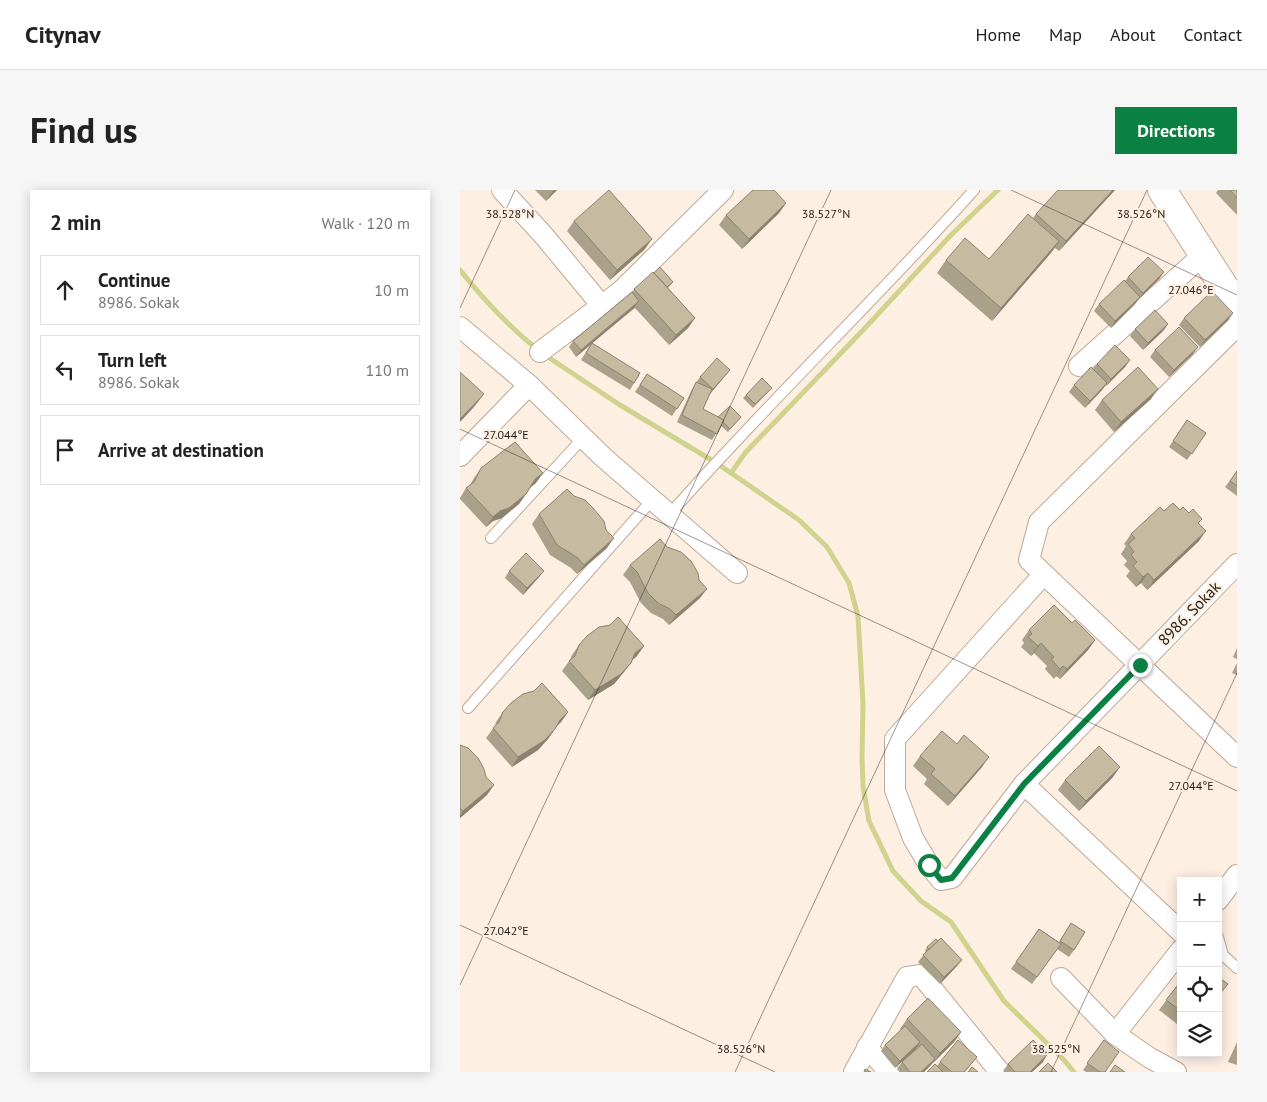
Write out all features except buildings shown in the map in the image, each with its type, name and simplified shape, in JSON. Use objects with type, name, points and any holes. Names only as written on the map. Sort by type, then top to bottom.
[{"type":"main road","points":[[1162,190],[1237,307]]},
{"type":"street","points":[[502,190],[602,306]]},
{"type":"street","points":[[540,352],[621,292],[723,190]]},
{"type":"street","points":[[1079,366],[1204,255]]},
{"type":"street","points":[[1237,326],[1039,522],[1029,560],[1237,757]]},
{"type":"street","points":[[460,327],[529,385],[583,438],[737,573]]},
{"type":"street","points":[[460,456],[529,385]]},
{"type":"street","name":"8986. Sokak","points":[[1044,574],[896,739],[895,790],[913,838],[929,865],[941,880],[952,878],[1024,784],[1237,564]]},
{"type":"street","points":[[1024,784],[1177,928]]},
{"type":"street","points":[[1222,895],[1237,875]]},
{"type":"street","points":[[1115,1034],[1177,955]]},
{"type":"street","points":[[854,1072],[907,976],[921,975],[1000,1072]]},
{"type":"street","points":[[1061,978],[1115,1034],[1150,1058],[1176,1072]]},
{"type":"street","points":[[867,1046],[889,1072]]},
{"type":"lane","points":[[670,515],[716,462],[928,241],[974,190]]},
{"type":"lane","points":[[491,538],[583,438]]},
{"type":"lane","points":[[468,708],[652,500]]},
{"type":"lane","points":[[1222,951],[1223,955],[1237,968]]},
{"type":"waterway","points":[[731,473],[745,453],[951,235],[998,190]]},
{"type":"waterway","points":[[460,270],[497,312],[538,350]]},
{"type":"waterway","points":[[545,355],[620,405],[718,464],[799,520],[827,547],[849,583],[858,616],[863,704],[863,786],[869,821],[893,871],[921,901],[951,922],[1004,1001],[1074,1072]]},
{"type":"route","points":[[929,865],[941,880],[952,878],[1024,784],[1140,665]]}]
